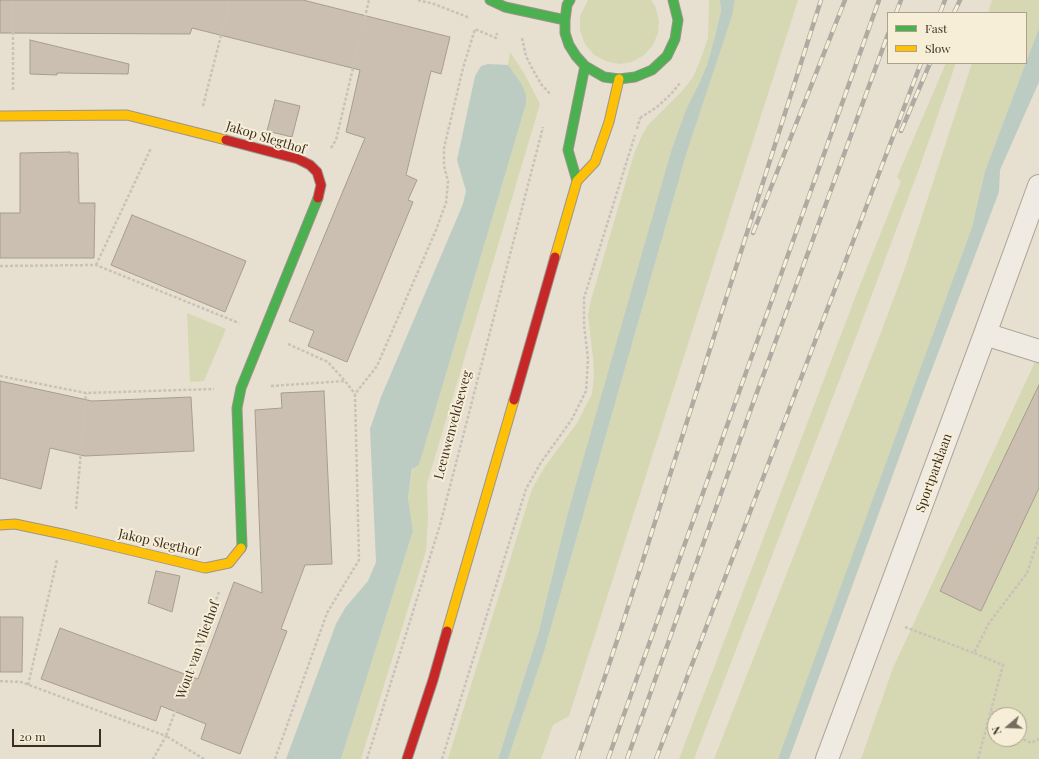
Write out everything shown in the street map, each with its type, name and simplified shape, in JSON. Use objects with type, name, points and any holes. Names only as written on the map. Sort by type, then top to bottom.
[{"type":"street","points":[[490,0],[505,7],[565,20]]},
{"type":"street","points":[[570,0],[565,20],[565,33],[569,45],[585,66],[604,77],[619,79],[635,77],[652,70],[667,56],[675,39],[678,20],[673,0]]},
{"type":"street","points":[[577,181],[568,150],[585,66]]},
{"type":"street","points":[[406,759],[433,680],[577,181],[595,162],[609,122],[619,79]]},
{"type":"street","name":"Jakop Slegthof","points":[[0,116],[127,115],[298,159],[310,165],[317,172]]},
{"type":"street","points":[[229,563],[242,546],[237,408],[241,388],[318,200],[321,185],[317,172]]},
{"type":"street","name":"Sportparklaan","points":[[827,759],[1039,186]]},
{"type":"street","points":[[985,334],[1039,351]]},
{"type":"street","name":"Jakop Slegthof","points":[[0,525],[15,524],[205,568],[229,563]]},
{"type":"path","points":[[12,116],[13,0]]},
{"type":"path","points":[[197,132],[230,0]]},
{"type":"path","points":[[317,172],[336,140],[369,0]]},
{"type":"path","points":[[355,394],[377,366],[436,230],[446,203],[448,181],[444,166],[444,148],[463,68],[475,29],[496,38],[505,7]]},
{"type":"path","points":[[521,10],[520,26],[526,56],[541,84],[552,95],[550,103]]},
{"type":"path","points":[[442,759],[526,489],[540,464],[572,419],[586,391],[588,359],[584,325],[584,298],[640,118]]},
{"type":"path","points":[[96,265],[162,124]]},
{"type":"path","name":"Leeuwenveldseweg","points":[[367,759],[440,525],[544,126]]},
{"type":"path","points":[[0,266],[96,265],[263,333],[328,362],[355,394],[359,560],[327,613],[274,759]]},
{"type":"path","points":[[0,376],[86,394],[241,388],[345,381]]},
{"type":"path","points":[[974,653],[989,623],[1027,573],[1039,537]]},
{"type":"path","name":"Wout van Vliethof","points":[[153,759],[166,736],[229,563]]},
{"type":"path","points":[[905,627],[1003,665],[992,707]]},
{"type":"path","points":[[0,681],[21,682],[166,736],[204,759]]},
{"type":"path","points":[[978,759],[987,726]]},
{"type":"path","points":[[1027,741],[1031,743],[1039,738]]},
{"type":"green space","points":[[588,0],[651,0],[655,6],[659,20],[658,33],[653,45],[644,55],[632,62],[619,64],[606,61],[594,55],[585,44],[580,30],[580,16]]},
{"type":"green space","points":[[709,0],[720,0],[721,11],[707,65],[698,86],[567,516],[538,634],[498,759],[448,759],[532,489],[544,468],[577,423],[592,394],[594,376],[588,315],[591,300],[634,154],[648,125],[683,90],[693,77],[708,38]]},
{"type":"green space","points":[[735,0],[798,0],[569,716],[553,725],[541,759],[508,759],[544,652],[686,155],[732,16]]},
{"type":"green space","points":[[992,0],[1039,0],[1039,28],[1027,59],[1027,12],[988,12]]},
{"type":"green space","points":[[510,52],[524,73],[540,104],[427,484],[428,518],[426,551],[361,759],[341,759],[413,531],[408,498],[413,468],[419,465],[526,104],[521,83],[508,65]]},
{"type":"green space","points":[[946,64],[956,64],[919,169],[859,329],[694,759],[679,759],[860,285],[901,182],[897,177]]},
{"type":"green space","points":[[972,64],[1026,64],[985,171],[972,227],[778,759],[714,759],[880,335],[905,268]]},
{"type":"green space","points":[[187,313],[226,329],[204,381],[190,382]]},
{"type":"green space","points":[[1039,342],[1039,759],[861,759],[893,668],[1034,364]]},
{"type":"shaded area","points":[[720,0],[735,0],[732,16],[686,155],[544,652],[508,759],[498,759],[538,634],[567,516],[671,152],[686,110],[707,65],[721,11]]},
{"type":"shaded area","points":[[1039,28],[1039,82],[1000,170],[999,192],[918,406],[789,759],[778,759],[972,227],[985,171],[1025,64],[1027,64],[1027,60]]},
{"type":"shaded area","points":[[488,64],[508,65],[521,83],[526,95],[526,104],[419,465],[412,469],[408,498],[413,531],[341,759],[286,759],[336,624],[345,608],[368,581],[376,562],[370,429],[381,397],[463,204],[466,191],[457,160],[475,76],[481,66]]},
{"type":"building","points":[[0,0],[303,0],[450,37],[441,74],[431,71],[406,175],[417,180],[408,200],[413,202],[347,362],[308,346],[314,331],[289,321],[365,138],[346,132],[360,70],[192,28],[190,34],[0,33]]},
{"type":"building","points":[[30,40],[129,64],[128,74],[30,74]]},
{"type":"building","points":[[275,100],[300,106],[292,137],[267,131]]},
{"type":"building","points":[[20,153],[78,153],[79,203],[95,203],[94,258],[0,258],[0,213],[20,213]]},
{"type":"building","points":[[132,215],[246,261],[225,312],[111,265]]},
{"type":"building","points":[[0,381],[92,401],[191,397],[194,451],[85,456],[50,448],[41,489],[0,478]]},
{"type":"building","points":[[1039,385],[1039,488],[981,611],[940,591]]},
{"type":"building","points":[[324,391],[332,564],[305,565],[281,629],[287,631],[240,754],[201,739],[206,724],[161,706],[156,721],[41,679],[60,628],[198,679],[234,582],[262,593],[255,410],[282,408],[281,393]]},
{"type":"building","points":[[156,571],[180,576],[172,612],[148,603]]},
{"type":"building","points":[[0,617],[23,617],[22,672],[0,672]]},
{"type":"railway","points":[[577,759],[621,629],[821,0]]},
{"type":"railway","points":[[753,233],[845,0]]},
{"type":"railway","points":[[608,759],[879,0]]},
{"type":"railway","points":[[896,12],[901,0]]},
{"type":"railway","points":[[940,12],[945,0]]},
{"type":"railway","points":[[954,12],[960,0]]},
{"type":"railway","points":[[627,759],[752,406],[887,37]]},
{"type":"railway","points":[[656,759],[921,64]]},
{"type":"railway","points":[[901,131],[930,64]]},
{"type":"traffic: fast","points":[[490,0],[505,7],[565,20]]},
{"type":"traffic: fast","points":[[570,0],[567,5],[565,20],[565,33],[569,45],[585,66],[604,77],[619,79],[635,77],[652,70],[667,56],[675,39],[678,20],[673,0]]},
{"type":"traffic: fast","points":[[577,181],[568,150],[585,66]]},
{"type":"traffic: fast","points":[[241,548],[237,408],[241,388],[318,198]]},
{"type":"traffic: slow","points":[[555,257],[577,181],[595,162],[609,122],[619,79]]},
{"type":"traffic: slow","points":[[0,116],[127,115],[226,140]]},
{"type":"traffic: slow","points":[[447,631],[514,400]]},
{"type":"traffic: slow","points":[[0,525],[15,524],[205,568],[229,563],[241,548]]},
{"type":"traffic: jam","points":[[226,140],[298,159],[310,165],[317,172],[321,185],[318,198]]},
{"type":"traffic: jam","points":[[514,400],[555,257]]},
{"type":"traffic: jam","points":[[407,759],[433,680],[447,631]]}]
